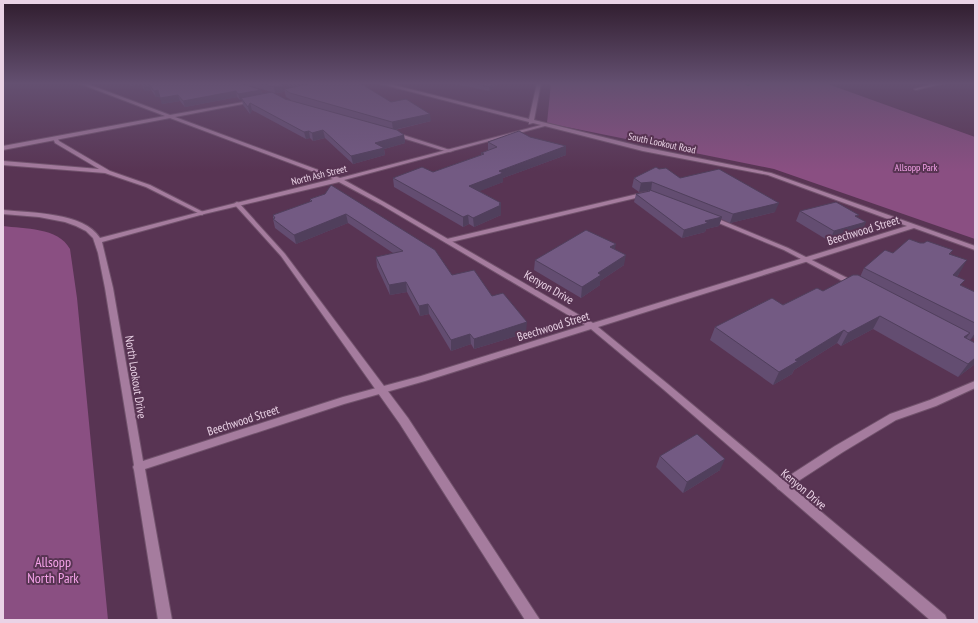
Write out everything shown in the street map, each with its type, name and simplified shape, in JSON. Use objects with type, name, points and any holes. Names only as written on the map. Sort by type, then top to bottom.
[{"type":"street","name":"Kenyon Drive","points":[[159,112],[340,180],[593,327],[940,620]]},
{"type":"street","points":[[3,148],[192,112]]},
{"type":"street","name":"South Lookout Road","points":[[491,112],[642,149],[769,174],[914,226]]},
{"type":"street","points":[[531,122],[533,112]]},
{"type":"street","name":"North Ash Street","points":[[98,241],[237,204],[340,180],[544,126]]},
{"type":"street","points":[[392,133],[450,151]]},
{"type":"street","points":[[55,138],[57,142],[108,172],[148,186],[202,213]]},
{"type":"street","points":[[3,163],[108,172]]},
{"type":"street","points":[[447,241],[641,195],[655,195]]},
{"type":"street","points":[[237,204],[283,255],[382,391],[404,422],[533,620]]},
{"type":"street","points":[[3,212],[63,219],[89,230],[98,241]]},
{"type":"street","points":[[701,214],[808,259],[865,289]]},
{"type":"street","name":"Beechwood Street","points":[[138,467],[343,401],[382,391],[593,327],[914,226],[975,248]]},
{"type":"street","name":"North Lookout Drive","points":[[98,241],[109,288],[165,620]]},
{"type":"street","points":[[782,486],[839,449],[893,417],[933,403],[975,384]]},
{"type":"green space","name":"Allsopp Park","points":[[548,112],[906,112],[975,137],[975,239],[774,169],[547,123]]},
{"type":"green space","name":"Allsopp North Park","points":[[3,226],[40,230],[49,233],[65,242],[70,249],[77,298],[108,620],[3,620]]},
{"type":"building","points":[[267,112],[332,112],[397,130],[404,135],[375,143],[384,148],[351,156],[323,130],[312,133],[309,131],[304,132]]},
{"type":"building","points":[[357,112],[427,112],[430,114],[392,122]]},
{"type":"building","points":[[519,131],[530,137],[566,146],[499,171],[503,173],[469,186],[501,203],[499,204],[501,205],[473,218],[468,215],[463,217],[393,178],[422,167],[433,172],[484,154],[481,153],[497,147],[488,142]]},
{"type":"building","points":[[656,167],[659,169],[666,168],[680,178],[719,169],[779,203],[733,214],[652,182],[641,183],[634,178]]},
{"type":"building","points":[[331,185],[435,250],[452,275],[474,270],[492,296],[503,293],[527,322],[474,339],[470,334],[451,340],[428,304],[419,306],[406,282],[389,285],[376,257],[403,251],[346,214],[294,235],[273,219],[275,218],[273,215],[312,201],[310,199],[325,194]]},
{"type":"building","points":[[649,190],[722,217],[705,221],[708,223],[684,230],[636,194],[650,191]]},
{"type":"building","points":[[836,202],[859,215],[855,216],[866,222],[834,231],[800,211]]},
{"type":"building","points":[[586,230],[616,244],[610,247],[626,255],[598,273],[601,275],[582,287],[535,260]]},
{"type":"building","points":[[909,239],[920,243],[927,241],[953,250],[949,254],[967,260],[953,275],[965,280],[960,285],[975,292],[975,323],[864,268],[885,250],[893,253]]},
{"type":"building","points":[[853,275],[858,275],[970,333],[964,337],[975,343],[975,358],[968,364],[880,316],[848,333],[844,330],[795,360],[798,361],[779,372],[715,327],[772,298],[783,305],[817,288],[823,291]]},
{"type":"building","points":[[697,434],[725,459],[687,482],[660,456]]}]
